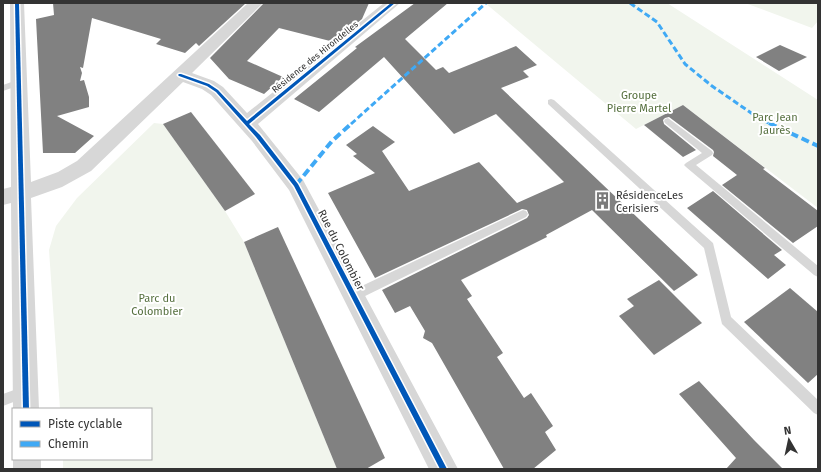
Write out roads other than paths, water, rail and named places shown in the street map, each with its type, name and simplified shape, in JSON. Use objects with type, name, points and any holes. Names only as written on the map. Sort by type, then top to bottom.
[{"type":"street","points":[[17,3],[20,82],[12,195],[25,401]]},
{"type":"street","points":[[12,195],[54,183],[66,178],[84,166],[256,3]]},
{"type":"street","name":"Résidence des Hirondelles","points":[[246,123],[393,3]]},
{"type":"street","name":"Rue du Colombier","points":[[180,75],[212,88],[246,123],[296,185],[444,469]]},
{"type":"lane","points":[[3,88],[20,82]]},
{"type":"lane","points":[[551,102],[709,246],[726,320],[818,409]]},
{"type":"lane","points":[[668,121],[709,153],[689,165],[818,272]]},
{"type":"lane","points":[[353,296],[523,214]]},
{"type":"lane","points":[[3,400],[25,401]]},
{"type":"place","name":"RésidenceLes Cerisiers","points":[[603,201]]},
{"type":"park label","name":"Groupe Pierre Martel","points":[[639,101]]},
{"type":"park label","name":"Parc Jean Jaurès","points":[[775,123]]},
{"type":"park label","name":"Parc du Colombier","points":[[157,304]]}]
